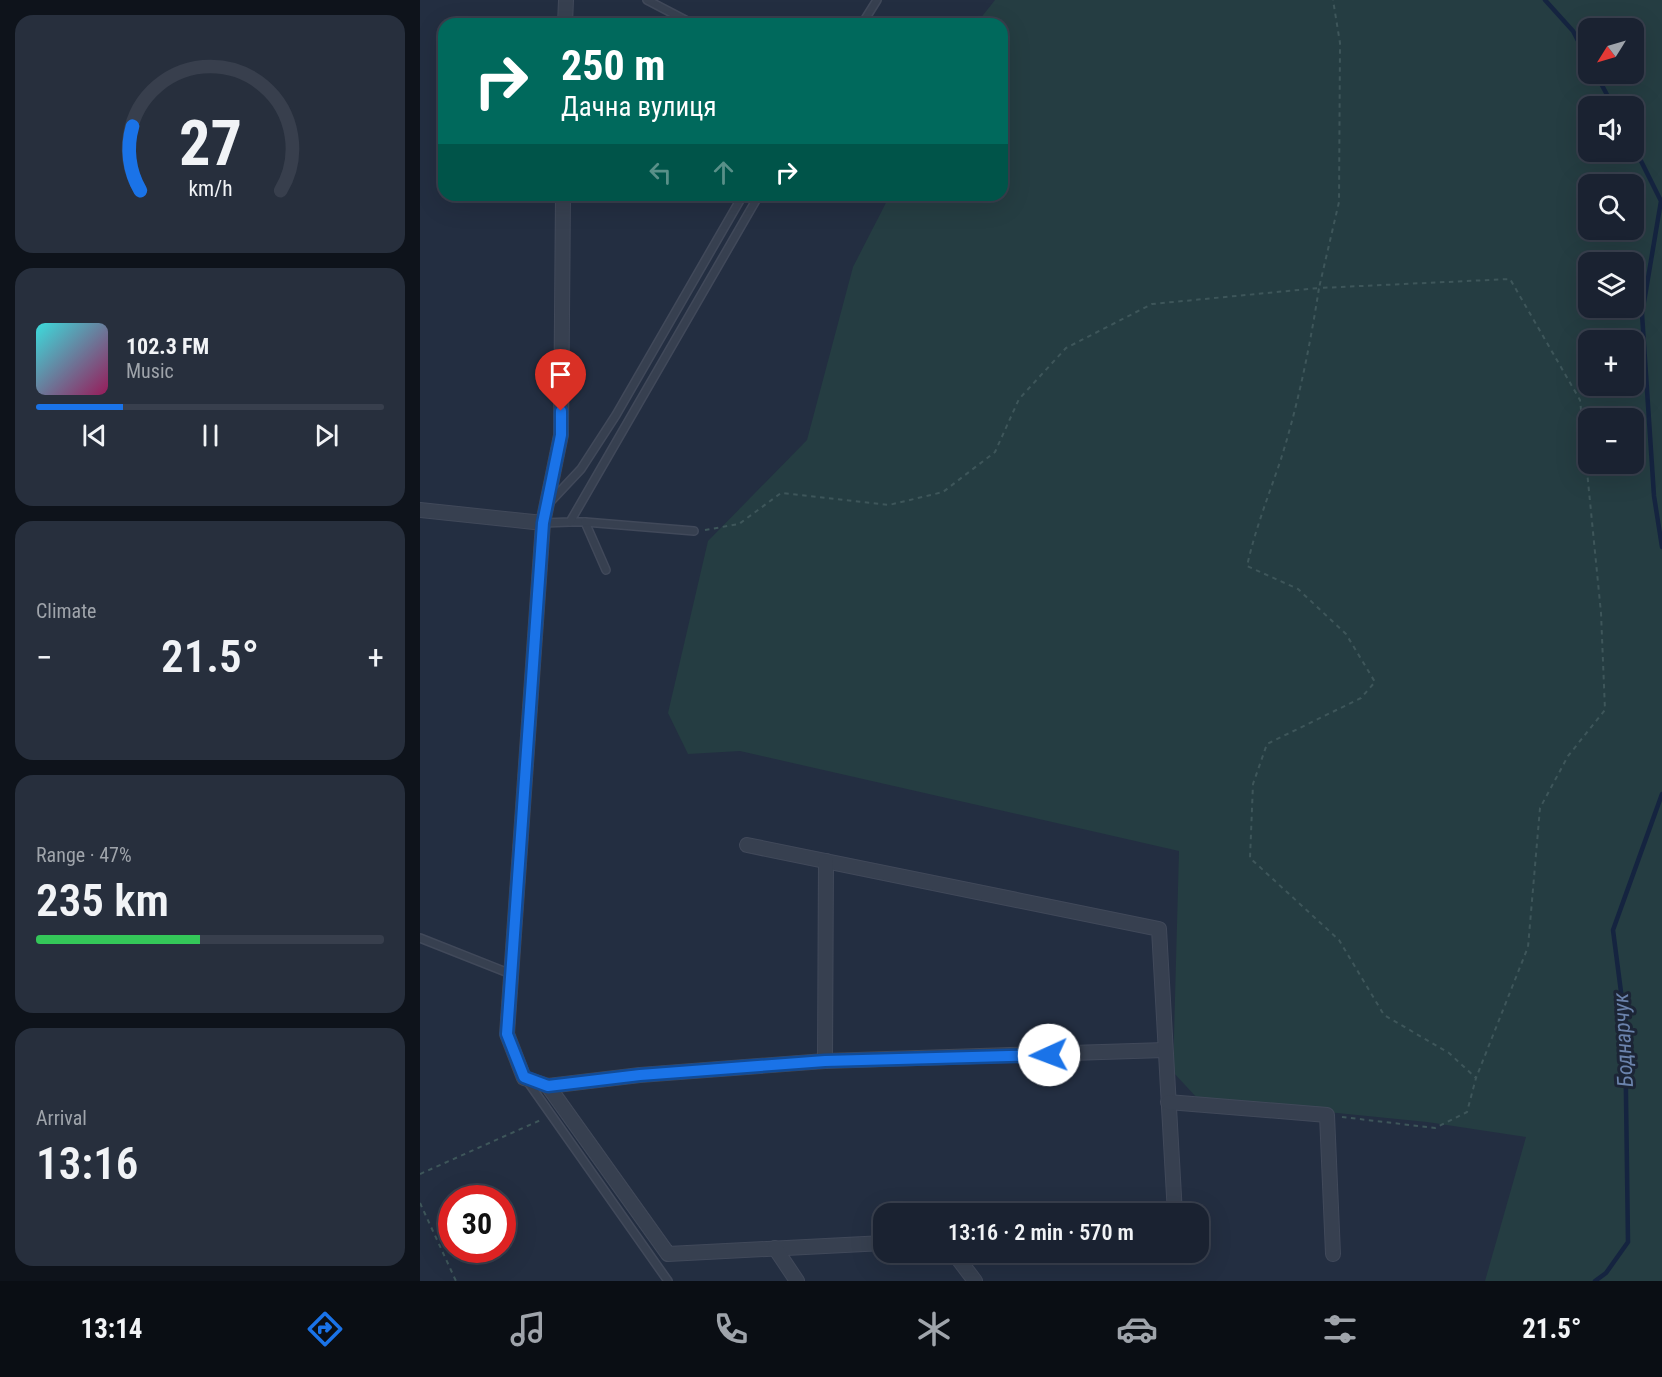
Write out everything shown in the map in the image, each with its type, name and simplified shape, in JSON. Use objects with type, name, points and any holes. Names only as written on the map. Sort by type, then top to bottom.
[{"type":"street","points":[[565,18],[566,0]]},
{"type":"street","points":[[563,201],[561,435],[543,523],[507,1034],[524,1077],[548,1086],[640,1075],[825,1061],[1165,1050]]},
{"type":"street","points":[[420,510],[543,523]]},
{"type":"street","points":[[747,845],[1159,929],[1174,1203]]},
{"type":"street","points":[[825,1061],[826,861]]},
{"type":"street","points":[[548,1086],[668,1254],[873,1244]]},
{"type":"street","points":[[1168,1102],[1327,1115],[1333,1254]]},
{"type":"street","points":[[776,1248],[797,1281]]},
{"type":"street","points":[[961,1263],[975,1281]]},
{"type":"lane","points":[[647,0],[682,18]]},
{"type":"lane","points":[[866,18],[877,0]]},
{"type":"lane","points":[[547,505],[581,469],[616,415],[740,201]]},
{"type":"lane","points":[[570,522],[756,201]]},
{"type":"lane","points":[[585,522],[606,570]]},
{"type":"lane","points":[[543,523],[585,522],[694,531]]},
{"type":"lane","points":[[420,938],[511,974]]},
{"type":"lane","points":[[524,1077],[668,1281]]},
{"type":"path","points":[[1333,0],[1340,43],[1339,202],[1319,288],[1311,343],[1280,461],[1256,524],[1246,566],[1298,589],[1346,634],[1375,682],[1361,698],[1267,744],[1253,784],[1250,858],[1339,940],[1384,1015],[1449,1053],[1476,1078]]},
{"type":"path","points":[[694,531],[739,524],[781,493],[889,504],[943,492],[995,452],[1019,399],[1066,348],[1152,304],[1319,288],[1510,279],[1580,400],[1600,602],[1605,710],[1568,756],[1540,808],[1528,947],[1476,1078],[1467,1112],[1435,1128],[1327,1115]]},
{"type":"path","points":[[420,1174],[531,1127],[551,1115]]},
{"type":"path","points":[[420,1203],[456,1281]]},
{"type":"green space","points":[[995,0],[1662,0],[1662,1281],[1485,1281],[1526,1137],[1427,1122],[1198,1099],[1173,1072],[1179,851],[740,751],[688,754],[668,713],[708,541],[807,440],[853,267],[887,201],[1008,201],[1008,18],[981,18]]},
{"type":"waterway","name":"Боднарчук","points":[[1545,0],[1573,31],[1578,41]]},
{"type":"waterway","name":"Боднарчук","points":[[1601,84],[1608,96]]},
{"type":"waterway","name":"Боднарчук","points":[[1642,162],[1661,201],[1642,314],[1654,496],[1662,547]]},
{"type":"waterway","name":"Боднарчук","points":[[1595,1281],[1606,1273],[1628,1242],[1625,1023],[1613,930],[1662,794]]},
{"type":"route","points":[[561,411],[561,435],[543,523],[507,1034],[524,1077],[548,1086],[640,1075],[825,1061],[1049,1055]]}]
